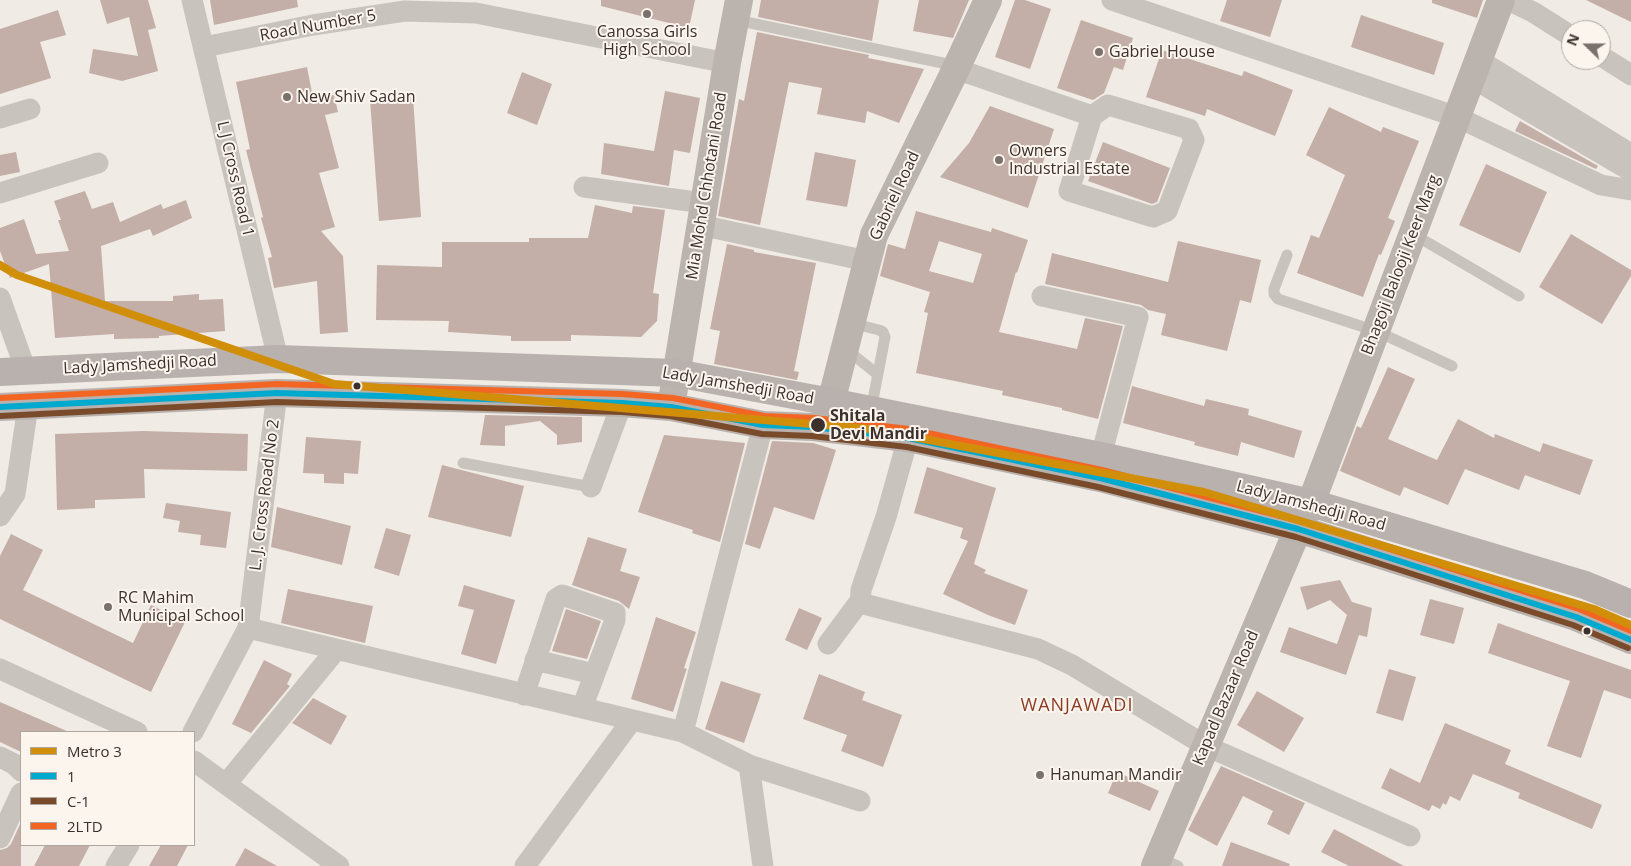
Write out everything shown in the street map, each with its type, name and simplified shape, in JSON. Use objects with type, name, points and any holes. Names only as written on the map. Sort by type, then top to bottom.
[{"type":"main road","name":"Lady Jamshedji Road","points":[[13,372],[278,358],[676,373],[1101,456],[1311,503],[1584,585],[1631,604]]},
{"type":"main road","name":"Lady Jamshedji Road","points":[[0,407],[277,393],[622,403],[671,407],[763,425],[813,427],[908,438],[1100,478],[1298,529],[1576,617],[1631,640]]},
{"type":"street","name":"L J Cross Road 1","points":[[192,0],[278,358]]},
{"type":"street","name":"Gabriel Road","points":[[831,402],[874,235],[957,68],[988,0]]},
{"type":"street","points":[[1112,0],[1457,117],[1601,185],[1631,190]]},
{"type":"street","name":"Bhagoji Balooji Keer Marg","points":[[1298,529],[1311,503],[1501,0]]},
{"type":"street","points":[[1508,0],[1534,12],[1561,30]]},
{"type":"street","name":"Mia Mohd Chhotani Road","points":[[671,407],[727,63],[738,10]]},
{"type":"street","name":"Road Number 5","points":[[204,47],[313,25],[405,11],[476,13],[727,63]]},
{"type":"street","points":[[1611,62],[1631,75]]},
{"type":"street","points":[[957,68],[1092,116]]},
{"type":"street","points":[[1476,69],[1631,154]]},
{"type":"street","points":[[1476,69],[1631,171]]},
{"type":"street","points":[[1108,105],[1189,129],[1194,140],[1167,211],[1153,217],[1068,191],[1092,116],[1108,105]]},
{"type":"street","points":[[0,118],[30,109]]},
{"type":"street","points":[[0,193],[98,163]]},
{"type":"street","points":[[584,188],[702,214],[867,260]]},
{"type":"street","points":[[1042,296],[1138,317],[1101,456]]},
{"type":"street","points":[[0,298],[13,372]]},
{"type":"street","name":"L. J. Cross Road No 2","points":[[194,731],[248,628],[277,393]]},
{"type":"street","points":[[591,487],[622,403]]},
{"type":"street","points":[[0,516],[15,494],[28,406]]},
{"type":"street","points":[[683,732],[763,425]]},
{"type":"street","points":[[828,644],[860,603],[861,590],[886,517],[908,438]]},
{"type":"street","name":"Kapad Bazaar Road","points":[[1164,863],[1206,746],[1298,529]]},
{"type":"street","points":[[524,694],[556,599],[562,595],[615,613],[615,620],[582,708]]},
{"type":"street","points":[[860,603],[1038,649],[1072,665],[1206,746],[1410,836]]},
{"type":"street","points":[[248,628],[683,732],[749,765],[860,801]]},
{"type":"street","points":[[226,784],[336,650]]},
{"type":"street","points":[[535,660],[594,674]]},
{"type":"street","points":[[0,669],[136,731]]},
{"type":"street","points":[[524,866],[632,720]]},
{"type":"street","points":[[0,757],[14,764],[20,770]]},
{"type":"street","points":[[195,762],[339,866]]},
{"type":"street","points":[[749,765],[763,866]]},
{"type":"street","points":[[0,838],[20,795]]},
{"type":"street","points":[[116,866],[128,846]]},
{"type":"lane","points":[[738,10],[957,68]]},
{"type":"lane","points":[[1413,234],[1519,296]]},
{"type":"lane","points":[[1287,255],[1274,289],[1274,294],[1278,299],[1376,331],[1452,366]]},
{"type":"lane","points":[[848,336],[883,332],[884,337],[870,410]]},
{"type":"lane","points":[[848,336],[877,374]]},
{"type":"lane","points":[[463,463],[591,487]]},
{"type":"building","points":[[100,0],[148,0],[156,28],[148,30],[158,71],[122,81],[89,73],[93,49],[138,56],[129,17],[107,24]]},
{"type":"building","points":[[210,0],[297,0],[298,7],[214,25]]},
{"type":"building","points":[[601,0],[695,0],[689,28],[601,6]]},
{"type":"building","points":[[761,0],[879,0],[872,41],[758,17]]},
{"type":"building","points":[[919,0],[969,0],[953,38],[913,31]]},
{"type":"building","points":[[1015,0],[1025,0],[1051,9],[1030,69],[995,57]]},
{"type":"building","points":[[1227,0],[1282,0],[1270,37],[1220,21]]},
{"type":"building","points":[[1432,0],[1483,0],[1477,18],[1432,3]]},
{"type":"building","points":[[1586,0],[1631,0],[1631,22]]},
{"type":"building","points":[[58,10],[66,35],[40,42],[51,78],[0,94],[0,29]]},
{"type":"building","points":[[1361,15],[1444,43],[1434,75],[1351,47]]},
{"type":"building","name":"Gabriel House","points":[[1081,20],[1133,38],[1123,70],[1114,67],[1104,93],[1093,100],[1057,88]]},
{"type":"building","points":[[757,32],[869,55],[868,58],[924,69],[899,123],[867,111],[865,123],[817,114],[822,88],[789,82],[760,225],[718,216],[739,99],[744,101]]},
{"type":"building","points":[[1162,50],[1242,76],[1244,71],[1293,90],[1275,136],[1207,109],[1205,116],[1146,97]]},
{"type":"building","points":[[307,67],[313,98],[334,95],[338,112],[325,115],[339,168],[319,173],[335,227],[321,231],[343,256],[348,332],[320,334],[317,281],[274,288],[268,258],[272,257],[246,150],[250,149],[236,82]]},
{"type":"building","points":[[522,72],[552,84],[537,125],[507,113]]},
{"type":"building","points":[[665,91],[700,98],[690,153],[674,150],[669,186],[601,174],[604,143],[654,151]]},
{"type":"building","points":[[413,97],[421,217],[379,221],[370,100]]},
{"type":"building","name":"Owners Industrial Estate","points":[[990,106],[1054,129],[1028,208],[940,177],[969,143]]},
{"type":"building","points":[[1329,107],[1381,132],[1383,127],[1419,141],[1388,218],[1395,221],[1381,255],[1379,254],[1363,297],[1297,273],[1311,235],[1319,238],[1345,175],[1306,155]]},
{"type":"building","points":[[1520,121],[1598,166],[1596,169],[1515,131]]},
{"type":"building","points":[[1103,142],[1170,168],[1157,202],[1152,204],[1088,181]]},
{"type":"building","points":[[16,152],[20,172],[0,176],[0,155]]},
{"type":"building","points":[[815,152],[856,160],[847,207],[806,200]]},
{"type":"building","points":[[1486,164],[1547,192],[1520,253],[1459,225]]},
{"type":"building","points":[[85,191],[92,209],[113,202],[120,222],[161,204],[163,209],[186,200],[192,218],[153,236],[150,229],[101,246],[105,301],[173,301],[173,296],[199,294],[199,300],[223,299],[225,331],[159,336],[159,338],[114,339],[114,334],[55,338],[49,264],[10,278],[0,251],[0,228],[24,219],[36,254],[69,251],[58,220],[61,220],[54,201]]},
{"type":"building","points":[[595,205],[632,213],[633,206],[665,210],[653,293],[659,294],[657,321],[641,337],[571,335],[571,341],[511,341],[511,336],[448,332],[449,321],[376,320],[377,265],[442,267],[442,242],[529,242],[529,238],[588,238]]},
{"type":"building","points":[[916,211],[991,232],[992,228],[1028,240],[1016,272],[999,332],[1077,349],[1085,318],[1123,326],[1098,419],[1062,410],[1062,408],[1002,395],[1003,391],[916,373],[928,313],[924,312],[930,292],[880,276],[888,244],[905,249]],"holes":[[[939,241],[982,254],[973,283],[929,271]]]},
{"type":"building","points":[[1571,234],[1631,270],[1631,276],[1602,324],[1539,287]]},
{"type":"building","points":[[1178,241],[1261,260],[1251,303],[1240,300],[1227,351],[1161,335],[1166,314],[1148,310],[1141,305],[1045,284],[1052,253],[1168,282]]},
{"type":"building","points":[[727,244],[754,250],[754,252],[816,263],[794,371],[799,372],[797,380],[714,364],[720,331],[710,329]]},
{"type":"building","points":[[1388,367],[1415,379],[1388,439],[1437,460],[1458,419],[1494,438],[1495,434],[1540,452],[1543,443],[1593,460],[1580,495],[1525,475],[1519,490],[1465,469],[1448,505],[1404,487],[1400,496],[1340,471],[1357,426],[1361,428]]},
{"type":"building","points":[[1132,386],[1204,406],[1206,399],[1249,409],[1248,415],[1302,431],[1294,458],[1241,442],[1238,456],[1194,445],[1195,442],[1123,423]]},
{"type":"building","points":[[485,415],[582,417],[582,442],[557,445],[557,435],[540,421],[505,426],[505,446],[480,445]]},
{"type":"building","points":[[143,431],[248,434],[247,471],[144,469],[145,498],[95,500],[95,508],[57,510],[55,434]]},
{"type":"building","points":[[664,435],[745,443],[720,542],[692,533],[693,530],[638,512]]},
{"type":"building","points":[[306,437],[361,441],[358,474],[344,473],[344,484],[324,483],[324,474],[303,473]]},
{"type":"building","points":[[772,441],[813,443],[836,450],[814,520],[774,507],[760,549],[745,544]]},
{"type":"building","points":[[442,465],[524,486],[511,537],[428,517]]},
{"type":"building","points":[[927,467],[996,488],[974,564],[986,570],[984,573],[1028,590],[1015,625],[943,594],[968,541],[960,538],[963,528],[914,513]]},
{"type":"building","points":[[166,503],[231,512],[226,548],[200,545],[201,535],[178,532],[180,521],[163,518]]},
{"type":"building","points":[[277,507],[351,526],[342,565],[271,547]]},
{"type":"building","points":[[386,528],[411,535],[399,576],[374,568]]},
{"type":"building","points":[[11,534],[43,550],[23,590],[133,643],[151,605],[185,622],[151,692],[0,619],[0,556]]},
{"type":"building","points":[[588,537],[627,549],[620,571],[640,577],[629,609],[619,601],[572,585]]},
{"type":"building","points":[[1340,580],[1352,602],[1372,608],[1367,637],[1359,635],[1346,675],[1280,652],[1289,627],[1337,644],[1347,615],[1330,600],[1307,610],[1300,587]]},
{"type":"building","points":[[464,585],[515,600],[496,664],[461,654],[474,610],[458,606]]},
{"type":"building","points":[[288,589],[373,606],[365,643],[281,623]]},
{"type":"building","points":[[1430,599],[1464,608],[1454,644],[1420,635]]},
{"type":"building","points":[[799,608],[822,618],[807,650],[785,640]]},
{"type":"building","points":[[566,609],[601,621],[587,659],[552,651]]},
{"type":"building","points":[[656,617],[696,632],[684,668],[687,669],[673,712],[631,699]]},
{"type":"building","points":[[1498,623],[1631,670],[1631,699],[1604,690],[1581,758],[1547,746],[1570,681],[1488,653]]},
{"type":"building","points":[[264,660],[292,674],[287,684],[290,686],[251,733],[232,724]]},
{"type":"building","points":[[1389,669],[1416,677],[1403,721],[1376,713]]},
{"type":"building","points":[[819,674],[865,692],[862,700],[902,715],[883,767],[841,751],[847,735],[803,719]]},
{"type":"building","points":[[721,681],[761,694],[744,743],[705,729]]},
{"type":"building","points":[[1257,691],[1304,718],[1284,752],[1237,725]]},
{"type":"building","points":[[313,698],[347,716],[331,745],[292,723]]},
{"type":"building","points":[[0,702],[67,731],[20,731],[20,752],[0,742]]},
{"type":"building","points":[[1445,723],[1511,750],[1505,764],[1602,805],[1592,829],[1518,798],[1520,793],[1473,774],[1460,801],[1450,796],[1446,805],[1443,803],[1440,809],[1432,805],[1429,811],[1381,788],[1390,768],[1420,783]]},
{"type":"building","points":[[1221,766],[1305,803],[1289,835],[1267,824],[1273,811],[1243,796],[1217,846],[1188,830]]},
{"type":"building","points":[[1117,772],[1159,791],[1150,811],[1108,793]]},
{"type":"building","points":[[20,824],[21,866],[0,866],[0,850],[7,848],[11,844]]},
{"type":"building","points":[[1334,829],[1404,866],[1349,866],[1321,852]]},
{"type":"building","points":[[1231,842],[1290,864],[1289,866],[1222,866]]},
{"type":"building","points":[[44,846],[89,846],[79,866],[34,866]]},
{"type":"building","points":[[160,846],[187,846],[177,866],[149,866]]},
{"type":"building","points":[[245,848],[277,866],[235,866]]},
{"type":"metro line","name":"3","points":[[0,265],[17,275],[334,384],[871,429],[1204,492],[1594,609],[1631,625]]},
{"type":"transit line","name":"2LTD","points":[[0,398],[277,384],[622,394],[673,398],[764,416],[814,418],[909,429],[1102,470],[1300,521],[1579,609],[1631,631]]},
{"type":"transit line","name":"1","points":[[0,407],[277,393],[622,403],[671,407],[763,425],[813,427],[908,438],[1100,478],[1298,529],[1576,617],[1631,640]]},
{"type":"transit line","name":"C-1","points":[[0,416],[277,402],[622,412],[670,416],[762,434],[812,436],[907,447],[1098,487],[1296,537],[1573,625],[1628,648]]},
{"type":"place","name":"Canossa Girls High School","points":[[647,14]]},
{"type":"place","name":"Gabriel House","points":[[1099,52]]},
{"type":"place","name":"New Shiv Sadan","points":[[287,97]]},
{"type":"place","name":"Owners Industrial Estate","points":[[999,160]]},
{"type":"place","name":"Shitala Devi Mandir","points":[[818,425]]},
{"type":"place","name":"RC Mahim Municipal School","points":[[108,607]]},
{"type":"place","name":"Hanuman Mandir","points":[[1040,775]]},
{"type":"district","name":"WANJAWADI","points":[[1077,706]]}]
